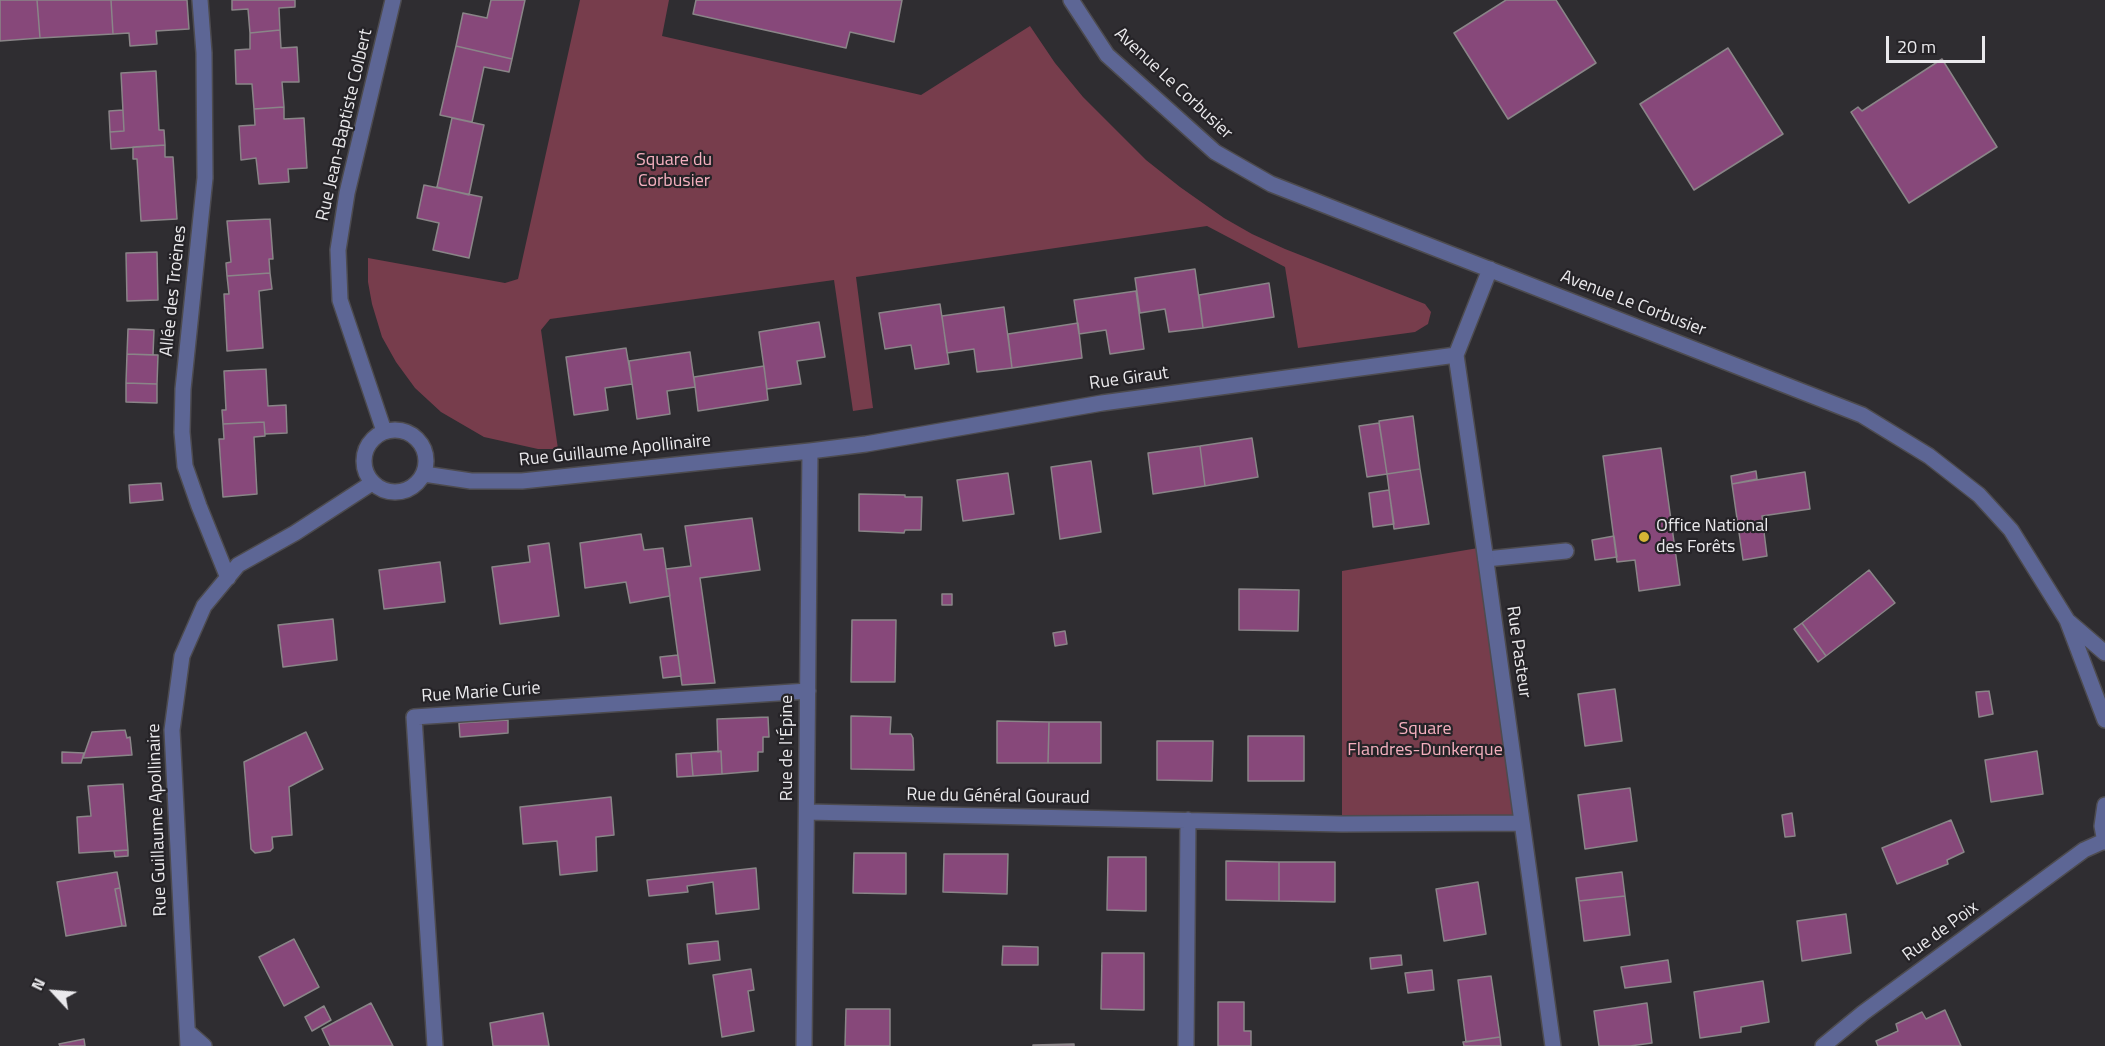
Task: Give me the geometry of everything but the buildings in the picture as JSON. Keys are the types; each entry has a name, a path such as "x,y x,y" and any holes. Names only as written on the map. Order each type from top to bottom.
{"street":[{"name":"Allée des Troënes","path":"200,0 204,53 205,178 183,389 182,432 185,466 228,578"},
{"name":"Rue Jean-Baptiste Colbert","path":"384,431 340,300 338,250 347,193 393,0"},
{"name":"Avenue Le Corbusier","path":"1071,0 1107,55 1215,152 1271,184 1862,415 1929,456 1979,495 2012,530 2067,620 2105,720"},
{"name":"Rue Pasteur","path":"1490,269 1456,355 1553,1046"},
{"name":"Rue Giraut","path":"810,451 866,444 1102,403 1456,355"},
{"path":"384,431 405,431 422,444 426,453 427,464 424,474 410,489 390,492 380,489 372,483 364,464 364,454 368,444 384,431"},
{"name":"Rue Guillaume Apollinaire","path":"424,474 471,481 522,481 810,451"},
{"name":"Rue de l'Épine","path":"804,1046 810,451"},
{"name":"Rue Guillaume Apollinaire","path":"204,1046 188,1039 172,730 182,656 204,606 238,565 295,533 372,483"},
{"path":"1486,559 1566,551"},
{"path":"2067,620 2105,653"},
{"name":"Rue Marie Curie","path":"435,1046 414,717 808,691"},
{"path":"2105,805 2102,826 2105,841"},
{"name":"Rue du Général Gouraud","path":"807,812 1342,824 1522,824"},
{"path":"1186,1046 1188,820"},
{"name":"Rue de Poix","path":"1822,1046 1863,1013 2084,850 2105,841"}],"green space":[{"name":"Square du Corbusier","path":"580,0 669,0 662,36 921,95 1030,26 1055,63 1083,97 1146,160 1180,187 1224,218 1252,234 1425,304 1431,312 1428,324 1415,332 1298,348 1285,267 1207,226 856,277 873,408 853,411 834,280 550,319 541,330 558,449 538,449 484,437 441,412 415,388 396,362 382,337 372,304 368,282 368,258 505,283 518,279"},
{"name":"Square Flandres-Dunkerque","path":"1484,547 1522,823 1342,824 1342,571"}],"place":[{"name":"Office National des Forêts","path":"1644,537"}]}
